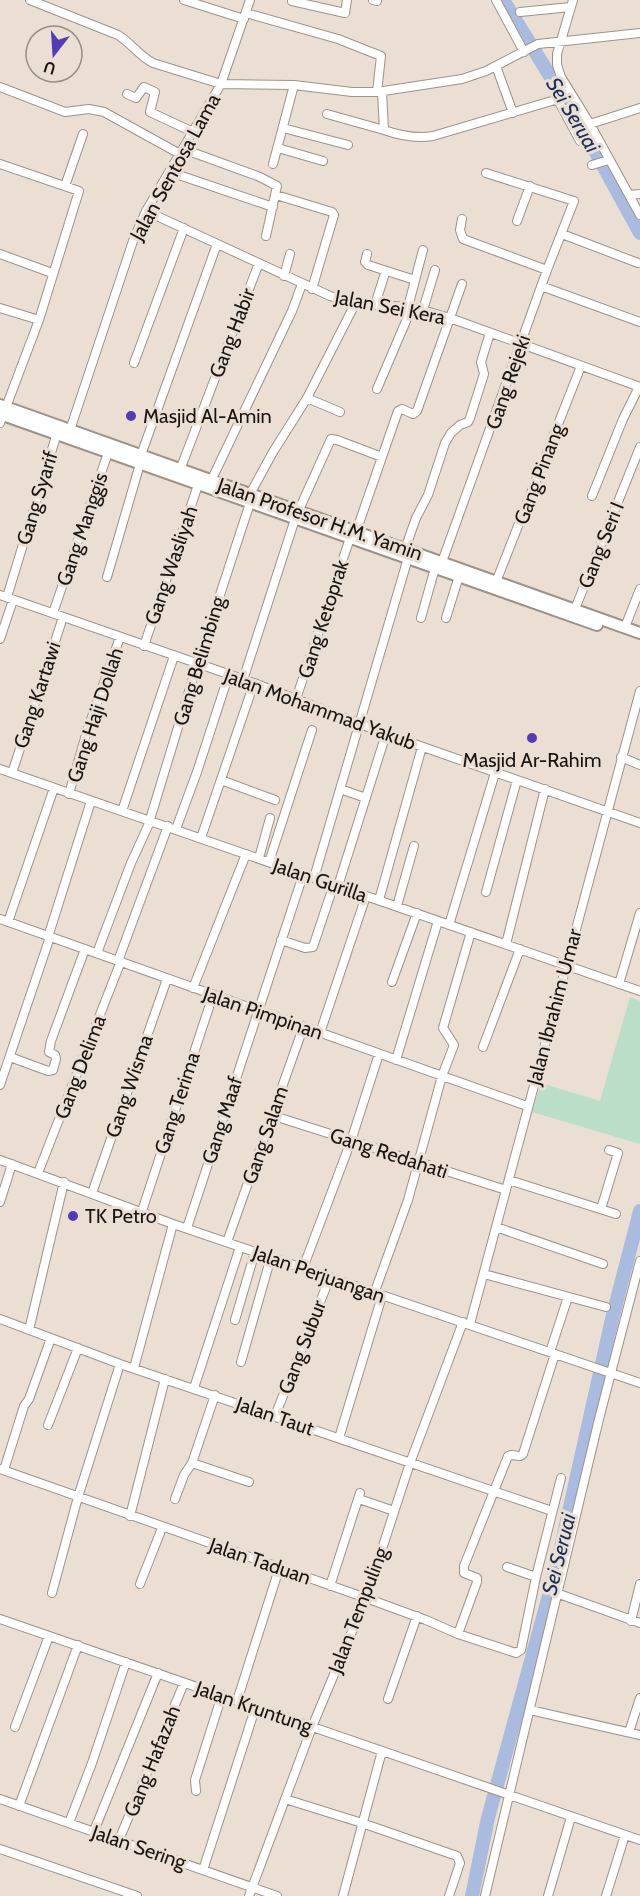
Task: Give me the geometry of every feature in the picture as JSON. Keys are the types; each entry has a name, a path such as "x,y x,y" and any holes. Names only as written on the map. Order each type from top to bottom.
{"main road":[{"name":"Jalan Profesor H.M. Yamin","path":"2,413 110,448 198,485 250,498"},
{"name":"Jalan Profesor H.M. Yamin","path":"140,460 180,470 250,498 406,554 496,582 640,640"},
{"name":"Jalan Profesor H.M. Yamin","path":"438,565 459,576 553,605 575,609 640,633"}],"street":[{"path":"30,0 118,35 128,41 145,59 153,63 221,84 294,85 352,92 379,92 446,83 496,66 537,45 561,40 640,33"},
{"path":"184,0 338,39 381,56 379,92 384,130"},
{"name":"Jalan Sentosa Lama","path":"63,431 146,211 221,84 250,0"},
{"path":"292,1 345,13 347,0"},
{"path":"496,0 525,51"},
{"path":"520,12 572,3 557,54 557,65 581,113 580,141"},
{"path":"496,66 513,113"},
{"path":"273,164 294,85"},
{"path":"0,87 65,112 89,109 104,112 182,151 260,177 278,186 266,236"},
{"path":"127,94 136,98 144,87 153,90 155,92 150,112 193,132"},
{"path":"327,114 400,136 422,138 555,100 559,102 569,120 582,128 600,162 629,195 640,215"},
{"path":"582,128 640,108"},
{"path":"569,120 581,113"},
{"path":"283,128 348,145"},
{"path":"65,186 83,134"},
{"path":"278,148 323,161"},
{"path":"0,164 79,191 39,320 2,413"},
{"path":"170,172 273,207"},
{"path":"486,173 530,186 517,221"},
{"name":"Gang Rejeki","path":"421,618 438,565 574,201 530,186"},
{"path":"629,195 640,194"},
{"path":"276,195 334,215 312,289"},
{"name":"Jalan Sei Kera","path":"146,211 312,289 356,304 410,307 450,318 639,387"},
{"path":"462,219 460,236 463,239 547,270"},
{"path":"134,363 184,228"},
{"path":"562,234 638,263"},
{"path":"108,577 140,460 217,244"},
{"path":"377,389 410,307 423,250"},
{"path":"0,254 52,273"},
{"path":"284,276 290,254"},
{"path":"367,254 366,264 415,280"},
{"name":"Gang Habir","path":"180,470 259,263"},
{"path":"423,310 435,270"},
{"path":"375,305 385,273"},
{"path":"211,481 292,311 302,284"},
{"path":"450,318 462,284"},
{"path":"541,286 640,321"},
{"name":"Gang Belimbing","path":"97,953 131,863 150,821 250,498 273,452 307,398 356,304"},
{"path":"0,308 39,320"},
{"name":"Gang Ketoprak","path":"296,699 399,410 413,414 417,411 450,318"},
{"path":"314,878 360,725 416,518 428,495 445,443 451,432 468,422 470,418 484,374 481,362 490,333"},
{"name":"Gang Pinang","path":"496,582 581,366"},
{"path":"592,495 639,387"},
{"path":"307,398 340,412"},
{"name":"Gang Syarif","path":"0,639 7,597 63,431"},
{"path":"243,680 297,515 331,439 382,457"},
{"name":"Gang Seri I","path":"575,609 640,447"},
{"name":"Gang Manggis","path":"53,613 110,448"},
{"name":"Gang Wasliyah","path":"144,646 198,485"},
{"path":"446,618 459,576"},
{"path":"625,627 640,589"},
{"name":"Jalan Mohammad Yakub","path":"7,597 197,665 229,674 360,725 640,823"},
{"name":"Gang Kartawi","path":"12,773 63,617"},
{"name":"Gang Haji Dollah","path":"69,794 87,731 120,637"},
{"path":"122,811 174,656"},
{"path":"176,829 198,772 229,674"},
{"path":"201,838 254,683"},
{"name":"Jalan Ibrahim Umar","path":"466,1323 484,1274 527,1106 640,691"},
{"path":"269,862 312,730"},
{"path":"281,940 305,948 313,947 366,798 386,734"},
{"path":"379,900 422,747"},
{"path":"621,757 640,765"},
{"name":"Jalan Gurilla","path":"0,769 640,991"},
{"path":"449,925 495,773"},
{"path":"221,780 275,800"},
{"path":"486,892 517,780"},
{"path":"0,930 54,788"},
{"path":"340,789 366,798"},
{"path":"506,944 545,789"},
{"path":"0,1085 91,801"},
{"path":"259,858 270,818"},
{"name":"Gang Delima","path":"38,1173 168,826"},
{"path":"398,906 414,846"},
{"path":"193,988 246,854"},
{"name":"Gang Maaf","path":"187,1228 303,875"},
{"path":"320,1034 366,896"},
{"path":"619,984 640,912"},
{"path":"392,982 417,913"},
{"name":"Jalan Pimpinan","path":"4,920 527,1106"},
{"path":"396,1060 438,921"},
{"path":"339,1438 378,1295 419,1163 442,1077 454,1045 443,1028 471,932"},
{"path":"9,1057 48,1071 53,1070 56,1056 49,1052 51,1041 85,949"},
{"path":"483,1047 520,949"},
{"name":"Gang Wisma","path":"92,1193 167,979"},
{"name":"Gang Terima","path":"142,1212 213,995"},
{"name":"Gang Salam","path":"227,1242 303,1028"},
{"path":"303,1268 351,1141 378,1054"},
{"name":"Gang Redahati","path":"271,1115 506,1190"},
{"path":"601,1209 618,1153 609,1150"},
{"name":"Jalan Perjuangan","path":"0,1160 173,1224 640,1383"},
{"path":"0,1202 12,1164"},
{"path":"509,1180 616,1214"},
{"path":"29,1330 64,1182"},
{"path":"134,1368 173,1224"},
{"path":"496,1227 603,1264"},
{"path":"194,1388 240,1246"},
{"path":"235,1320 255,1252"},
{"path":"241,1362 271,1257"},
{"path":"485,1896 599,1419 637,1291 640,1264"},
{"path":"484,1274 606,1307"},
{"name":"Gang Subur","path":"275,1416 330,1278"},
{"path":"458,1634 477,1582 477,1578 464,1573 463,1569 509,1455 523,1454 568,1297"},
{"name":"Jalan Taut","path":"0,1319 120,1364 552,1511"},
{"name":"Jalan Tempuling","path":"249,1896 312,1727 366,1598 410,1463 466,1323"},
{"path":"2,1470 51,1338"},
{"path":"48,1425 78,1347"},
{"path":"52,1593 78,1497 120,1364"},
{"path":"130,1516 165,1379"},
{"path":"175,1499 184,1475 192,1463 215,1395"},
{"path":"192,1463 249,1482"},
{"name":"Jalan Taduan","path":"2,1470 417,1616 458,1634 512,1653 519,1653 536,1577"},
{"path":"507,1567 536,1577 561,1478"},
{"path":"330,1586 361,1497 394,1511"},
{"path":"140,1584 162,1528"},
{"path":"237,1701 279,1569"},
{"path":"632,1620 640,1584"},
{"path":"559,1593 640,1623"},
{"path":"388,1699 417,1616"},
{"name":"Jalan Kruntung","path":"0,1619 640,1840"},
{"path":"15,1727 49,1636"},
{"path":"19,1806 78,1646"},
{"path":"69,1823 126,1662"},
{"path":"94,1832 158,1673"},
{"name":"Gang Hafazah","path":"119,1840 184,1683"},
{"path":"196,1791 195,1780 222,1695"},
{"path":"629,1732 640,1698"},
{"path":"203,1870 255,1708"},
{"path":"530,1710 640,1735"},
{"path":"343,1896 382,1751"},
{"name":"Jalan Sering","path":"0,1799 277,1896"},
{"path":"285,1799 459,1857 459,1866 449,1896"},
{"path":"548,1896 572,1817"},
{"path":"606,1896 625,1835"},
{"path":"0,1850 137,1896"}],"green space":[{"path":"630,997 640,1001 640,1144 532,1112 541,1083 600,1101"}],"waterway":[{"name":"Sei Seruai","path":"503,0 583,129 640,233"},
{"name":"Sei Seruai","path":"472,1896 488,1818 556,1570 612,1319 640,1211"}],"place":[{"name":"Masjid Al-Amin","path":"131,416"},
{"name":"Masjid Ar-Rahim","path":"532,738"},
{"name":"TK Petro","path":"73,1216"}]}
